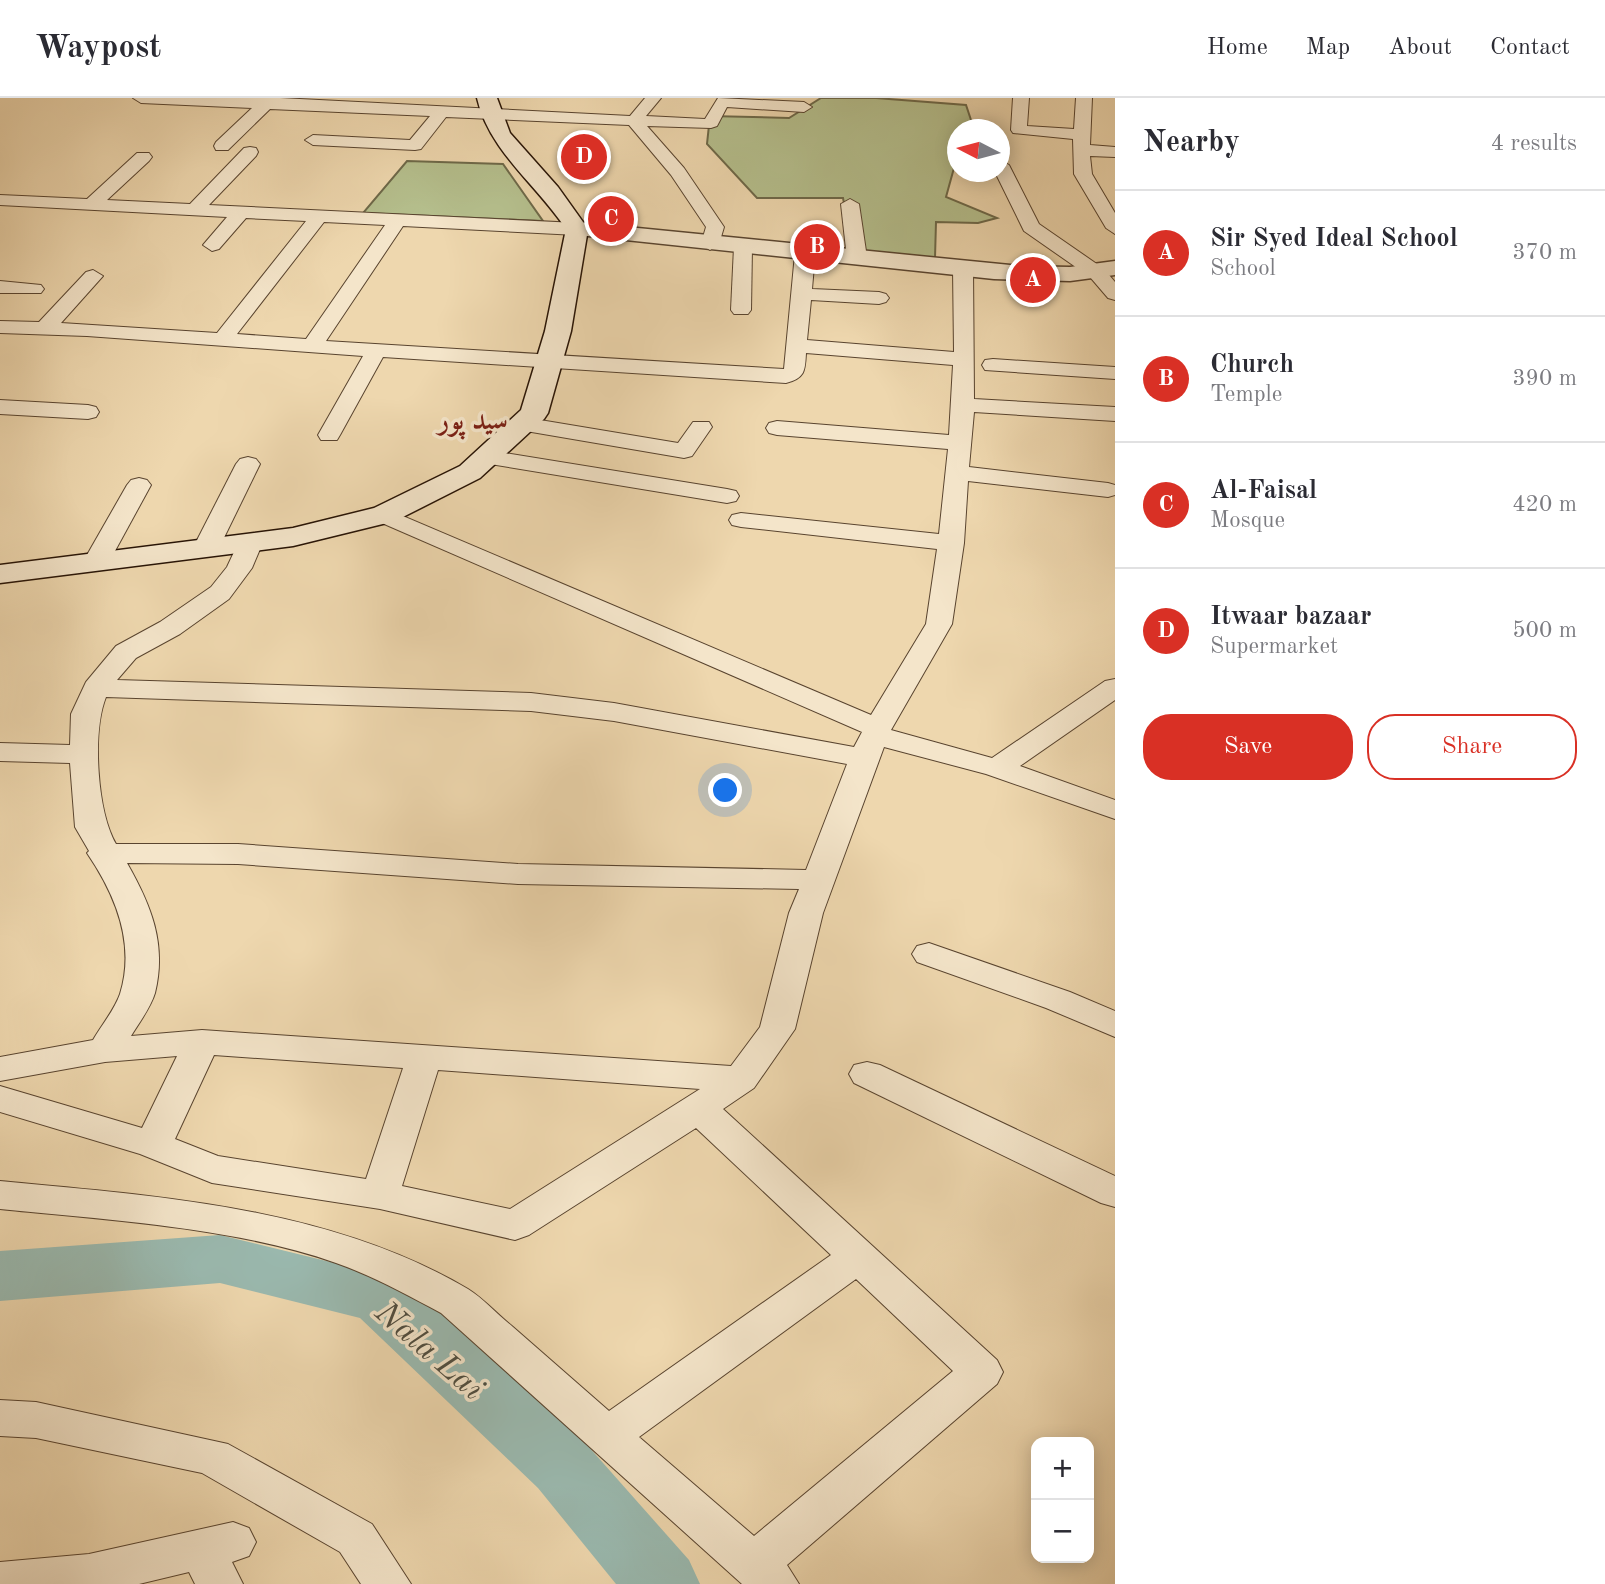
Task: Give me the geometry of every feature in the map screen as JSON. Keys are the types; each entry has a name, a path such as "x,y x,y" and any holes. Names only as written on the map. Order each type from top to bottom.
{"main road":[{"path":"0,574 293,537 384,515 470,471 534,413 550,363 577,229 557,199 503,141 489,107"},
{"path":"577,229 963,268 1054,274 1106,271"}],"street":[{"path":"141,98 338,103 441,113 489,107 634,121 709,124 719,103 723,102 804,107"},
{"path":"634,121 653,98"},
{"path":"1021,98 1019,130 1115,152"},
{"path":"1084,98 1083,174 1115,228"},
{"path":"222,146 269,101"},
{"path":"313,140 415,145 441,113"},
{"path":"634,121 678,172 716,227 710,244"},
{"path":"194,210 250,152"},
{"path":"92,205 143,157"},
{"path":"1008,182 1031,227 1106,271 1115,294"},
{"path":"0,200 577,229"},
{"path":"850,204 857,258"},
{"path":"212,245 241,212"},
{"path":"222,340 319,216"},
{"path":"312,346 398,220"},
{"path":"741,310 743,247"},
{"path":"0,327 786,376 794,373 806,254"},
{"path":"0,1100 153,1145 212,1169 380,1195 514,1225 741,1079 776,1029 806,914 872,740 939,624 951,542 963,405 979,362 963,268"},
{"path":"44,329 93,276"},
{"path":"0,287 34,289"},
{"path":"802,294 879,298"},
{"path":"797,346 1115,373"},
{"path":"329,435 377,351"},
{"path":"963,405 1115,414"},
{"path":"0,407 88,412"},
{"path":"522,424 684,450 701,427"},
{"path":"777,428 959,458 1108,490"},
{"path":"486,457 727,496"},
{"path":"206,548 248,464"},
{"path":"96,562 139,485"},
{"path":"384,515 872,740"},
{"path":"741,520 951,542"},
{"path":"105,1050 137,995 144,950 130,896 103,853 91,827 85,754 85,714 96,688 126,652 170,628 220,593 239,568 250,542"},
{"path":"997,768 1115,687"},
{"path":"96,688 531,702 872,740 997,768 1115,810"},
{"path":"0,752 85,754"},
{"path":"103,853 239,854 518,874 818,880"},
{"path":"929,954 1058,1000 1115,1025"},
{"path":"0,1069 105,1050 202,1042 741,1079"},
{"path":"153,1145 202,1042"},
{"path":"380,1195 424,1058"},
{"path":"867,1074 1115,1193"},
{"path":"0,1195 149,1209 303,1240 410,1277 456,1302 764,1574 982,1372 698,1108"},
{"path":"607,1436 858,1257"},
{"path":"0,1418 36,1420 212,1457 356,1538 387,1584"},
{"path":"0,1583 89,1575 218,1558"}],"green space":[{"path":"821,98 876,98 966,105 971,119 947,119 947,182 950,182 946,197 997,218 978,223 936,222 935,258 853,251 843,198 757,198 707,144 710,116 789,118"},
{"path":"407,161 503,164 543,221 363,213"}],"waterway":[{"name":"Nala Lai","path":"0,1276 220,1259 381,1298 563,1467 662,1584"}],"place":[{"name":"Itwaar bazaar","path":"584,157"},
{"name":"Al-Faisal","path":"611,219"},
{"name":"Church","path":"817,247"},
{"name":"Sir Syed Ideal School","path":"1033,280"}],"district":[{"name":"سید پور","path":"473,419"}]}
